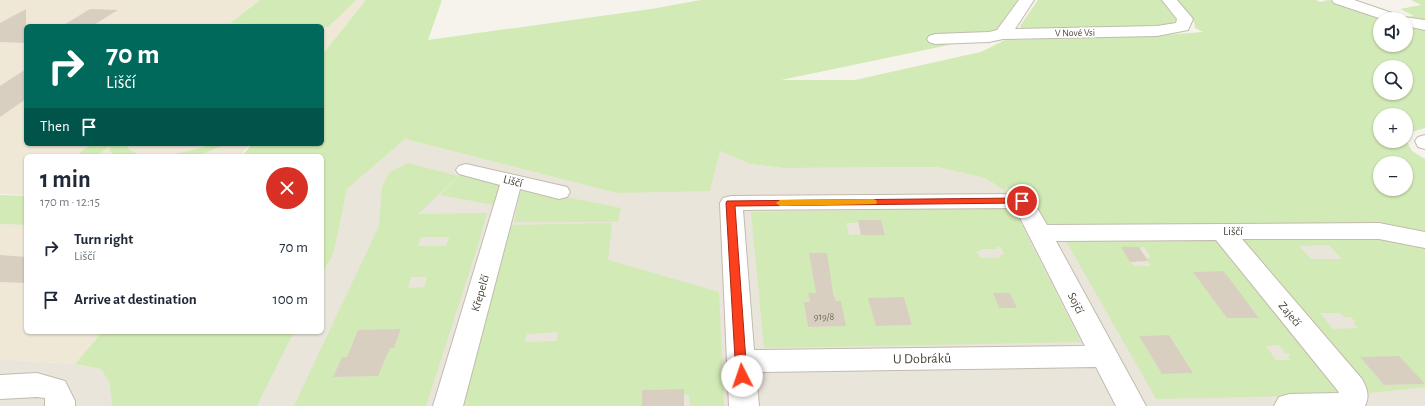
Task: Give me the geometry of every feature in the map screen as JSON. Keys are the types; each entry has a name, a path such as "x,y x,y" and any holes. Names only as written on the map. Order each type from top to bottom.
{"street":[{"path":"1003,34 1027,0"},
{"name":"V Nové Vsi","path":"935,39 989,37 1003,34 1157,31 1182,27 1185,19 1169,0"},
{"path":"1338,0 1376,12"},
{"path":"1413,22 1425,25"},
{"name":"Liščí","path":"466,170 560,192"},
{"name":"Křepelčí","path":"448,406 512,181"},
{"name":"Sojčí","path":"740,361 731,203 1022,201 1041,233 1103,356 1131,406"},
{"name":"Liščí","path":"1041,233 1222,231 1280,233 1380,231 1425,240"},
{"name":"Zaječí","path":"1222,231 1352,387 1354,399 1344,405 1289,406"},
{"name":"U Dobráků","path":"740,361 1103,356"},
{"path":"740,361 744,406"},
{"path":"0,387 37,385 55,389 61,401 60,406"}],"shaded area":[{"path":"0,0 366,0 324,52 324,24 24,24 24,146 248,146 242,154 24,154 24,195 0,194"},
{"path":"405,139 616,193 720,151 750,164 783,168 937,167 985,178 997,186 1026,195 1047,225 1367,223 1425,231 1425,406 257,406 293,334 324,334 324,271 334,252 347,189"},
{"path":"0,224 24,225 24,334 100,334 75,364 0,359"},
{"path":"0,359 75,364 101,369 109,382 112,403 111,406 0,406"}],"green space":[{"path":"260,0 356,0 328,27 324,27 324,24 231,23"},
{"path":"366,0 442,0 428,40 651,9 701,0 1018,0 1006,16 1003,32 944,46 781,80 855,80 981,52 1005,40 1149,36 1203,32 1195,28 1194,21 1173,0 1316,0 1320,2 1328,0 1366,8 1378,12 1373,12 1373,52 1413,52 1413,12 1406,12 1400,9 1421,5 1411,0 1425,0 1425,128 1413,132 1413,108 1373,108 1373,148 1410,148 1412,151 1425,159 1425,231 1367,223 1047,225 1026,195 1005,188 1005,191 985,178 937,167 783,168 750,164 720,151 710,191 616,193 405,139 347,189 334,252 324,271 324,154 244,154 250,146 324,146 324,52"},
{"path":"1038,0 1163,0 1177,16 1176,21 1166,26 1022,29 1020,26"},
{"path":"88,146 109,146 99,154 78,154"},
{"path":"109,146 127,146 134,152 140,154 113,154 110,151"},
{"path":"205,146 221,146 202,154 175,154"},
{"path":"408,163 458,176 418,214 487,213 426,406 294,406 379,226 382,187 389,173","holes":["421,237 449,237 449,238 446,246 418,246","411,277 427,277 424,287 408,288","358,330 401,330 394,348 381,348 386,357 378,376 333,377 342,357 360,357 350,348"]},
{"path":"460,175 497,183 501,190 494,205 440,195"},
{"path":"521,188 621,208 618,222 514,222"},
{"path":"0,195 24,196 24,225 0,224"},
{"path":"1013,208 1081,342 764,348 751,212","holes":["858,220 881,220 885,234 849,235 846,223 859,223","997,247 1001,247 1004,255 1000,255 1001,258 980,258 977,251 981,251 980,249 997,249","808,293 834,293 836,301 841,301 846,326 808,327 804,302 810,302","993,293 1010,293 1017,308 999,308","904,297 912,325 876,326 869,298"]},
{"path":"612,223 608,260 719,292 724,406 690,406 689,395 684,395 684,389 642,390 642,406 458,406 508,225","holes":["558,332 557,341 525,342 527,334"]},
{"path":"1375,236 1425,244 1425,387 1369,393 1240,238","holes":["1329,245 1342,259 1311,259 1299,246","1320,313 1340,313 1344,317 1351,317 1356,322 1353,323 1358,328 1333,329","1399,356 1424,384 1384,385 1361,358"]},
{"path":"1217,238 1342,395 1156,399 1066,241","holes":["1121,247 1144,247 1151,257 1146,258 1151,266 1134,266","1223,271 1234,285 1194,272","1216,302 1247,302 1259,317 1227,318","1169,335 1193,373 1162,374 1139,336","1279,345 1285,353 1290,355 1288,356 1290,360 1276,360 1266,346"]},
{"path":"100,334 293,334 257,406 111,406 112,403 109,382 101,369 75,364"}],"building":[{"path":"26,9 24,43 0,42 0,23"},
{"path":"90,9 118,10 95,24 65,24"},
{"path":"24,70 24,100 0,117 0,86"},
{"path":"858,220 881,220 885,235 861,235"},
{"path":"1121,247 1139,247 1148,261 1130,262"},
{"path":"809,253 827,253 833,293 836,301 841,301 846,326 808,327 804,302 810,302 808,293 816,293"},
{"path":"0,255 24,257 24,283 0,282"},
{"path":"1223,271 1259,318 1227,318 1193,272"},
{"path":"993,293 1010,293 1017,308 999,308"},
{"path":"904,297 912,325 876,326 868,298"},
{"path":"401,329 394,348 390,348 378,376 333,377 342,357 347,357 358,330"},
{"path":"1169,335 1193,373 1162,374 1139,336"},
{"path":"1399,356 1425,384 1384,385 1360,357"},
{"path":"684,389 684,406 642,406 642,390"}],"slow traffic":[{"path":"780,203 873,202"}],"route":[{"path":"742,376 734,279 731,203 1022,201"}]}
